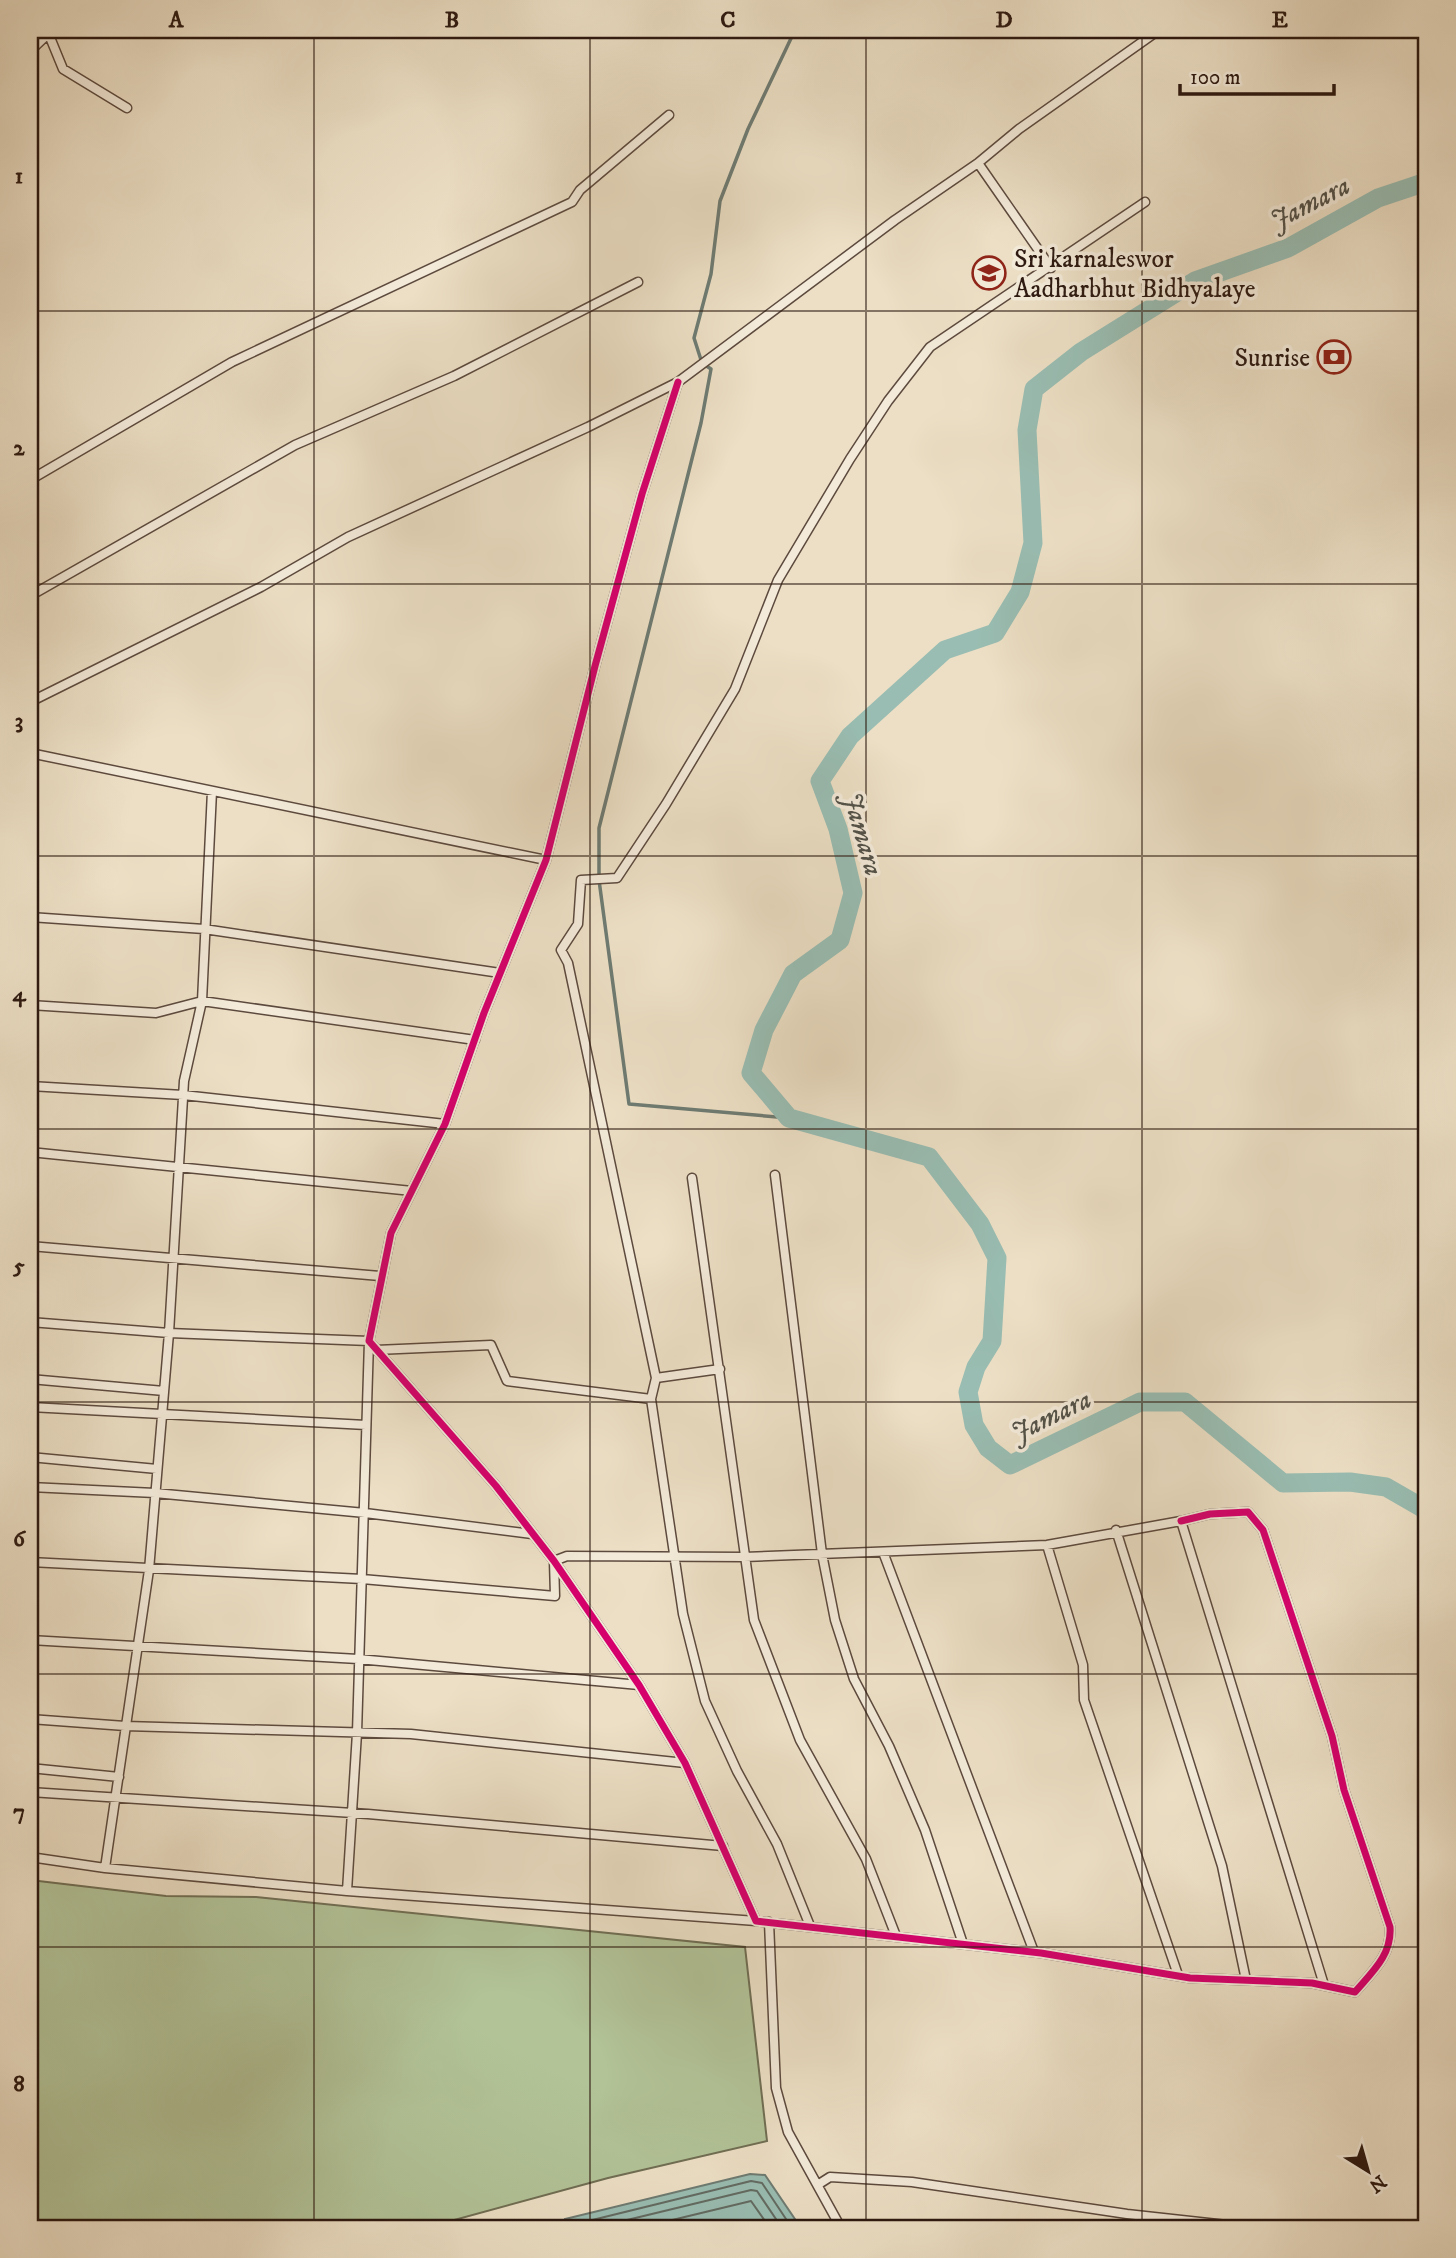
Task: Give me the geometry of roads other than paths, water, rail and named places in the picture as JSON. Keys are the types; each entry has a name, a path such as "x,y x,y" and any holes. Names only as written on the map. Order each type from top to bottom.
{"street":[{"path":"30,702 248,593 348,537 588,427 678,382 885,228 978,163 1019,129 1159,30"},
{"path":"30,51 47,32 62,69 127,108"},
{"path":"30,480 232,362 572,202 580,190 669,116"},
{"path":"978,163 1051,268"},
{"path":"810,1926 777,1843 737,1771 705,1701 683,1614 651,1399 656,1378 571,976 561,950 578,923 581,880 617,878 666,804 735,689 778,580 888,401 930,347 1051,268 1145,202"},
{"path":"30,596 295,445 454,376 638,282"},
{"path":"347,1891 357,1733 369,1341 380,1276 391,1233 445,1124 500,972 546,860 635,520 678,382"},
{"path":"30,752 546,860"},
{"path":"105,1868 149,1570 169,1333 183,1095 202,1001 212,791"},
{"path":"30,917 204,929 500,972"},
{"path":"30,1005 156,1013 202,1001 475,1040"},
{"path":"30,1086 183,1095 445,1124"},
{"path":"30,1152 179,1165 412,1191"},
{"path":"775,1175 822,1554 835,1620 854,1679 889,1746 925,1830 963,1944"},
{"path":"692,1178 754,1620 800,1740 866,1859 896,1937"},
{"path":"30,1245 380,1276"},
{"path":"30,1322 169,1333 369,1341 496,1486 554,1561 639,1685 685,1763 755,1921"},
{"path":"376,1350 491,1345 507,1381 651,1399"},
{"path":"656,1378 720,1369"},
{"path":"30,1379 164,1391"},
{"path":"30,1407 366,1425"},
{"path":"30,1457 157,1469"},
{"path":"30,1487 155,1493 365,1513 532,1534"},
{"path":"30,1857 105,1868 347,1891 810,1926 1034,1952 1178,1975 1324,1984 1355,1992 1383,1960 1391,1942 1390,1927 1344,1790 1332,1735 1263,1531 1248,1512 1210,1514 1047,1545 744,1557 674,1554 567,1556 554,1561"},
{"path":"1181,1521 1324,1984"},
{"path":"1116,1530 1222,1866 1247,1980"},
{"path":"1047,1545 1083,1665 1084,1700 1178,1975"},
{"path":"883,1552 1034,1952"},
{"path":"30,1562 362,1579 555,1596 554,1561"},
{"path":"30,1640 358,1659 639,1685"},
{"path":"30,1719 125,1726 411,1734 685,1763"},
{"path":"30,1768 118,1776"},
{"path":"30,1792 353,1814 723,1846"},
{"path":"769,1922 776,2088 788,2132 841,2228"},
{"path":"818,2184 830,2177 912,2182 1127,2214 1254,2228"}],"water":[{"path":"750,2174 765,2175 801,2228 566,2228 565,2219"}],"waterway":[{"path":"789,1118 629,1104 599,880 599,828 701,423 711,369 702,363 694,338 711,274 720,201 748,129 795,30"},
{"name":"Jamara","path":"1426,182 1378,198 1288,248 1195,281 1081,352 1034,389 1027,430 1033,543 1020,592 995,633 945,650 850,736 820,781 838,829 853,893 840,940 793,974 764,1030 751,1073 789,1118 929,1157 980,1224 997,1258 992,1341 976,1367 968,1392 974,1425 988,1448 1010,1465 1140,1402 1185,1402 1283,1483 1350,1482 1386,1487 1426,1510"}],"place":[{"name":"Sri karnaleswor Aadharbhut Bidhyalaye","path":"989,273"},
{"name":"Sunrise","path":"1334,357"}]}
